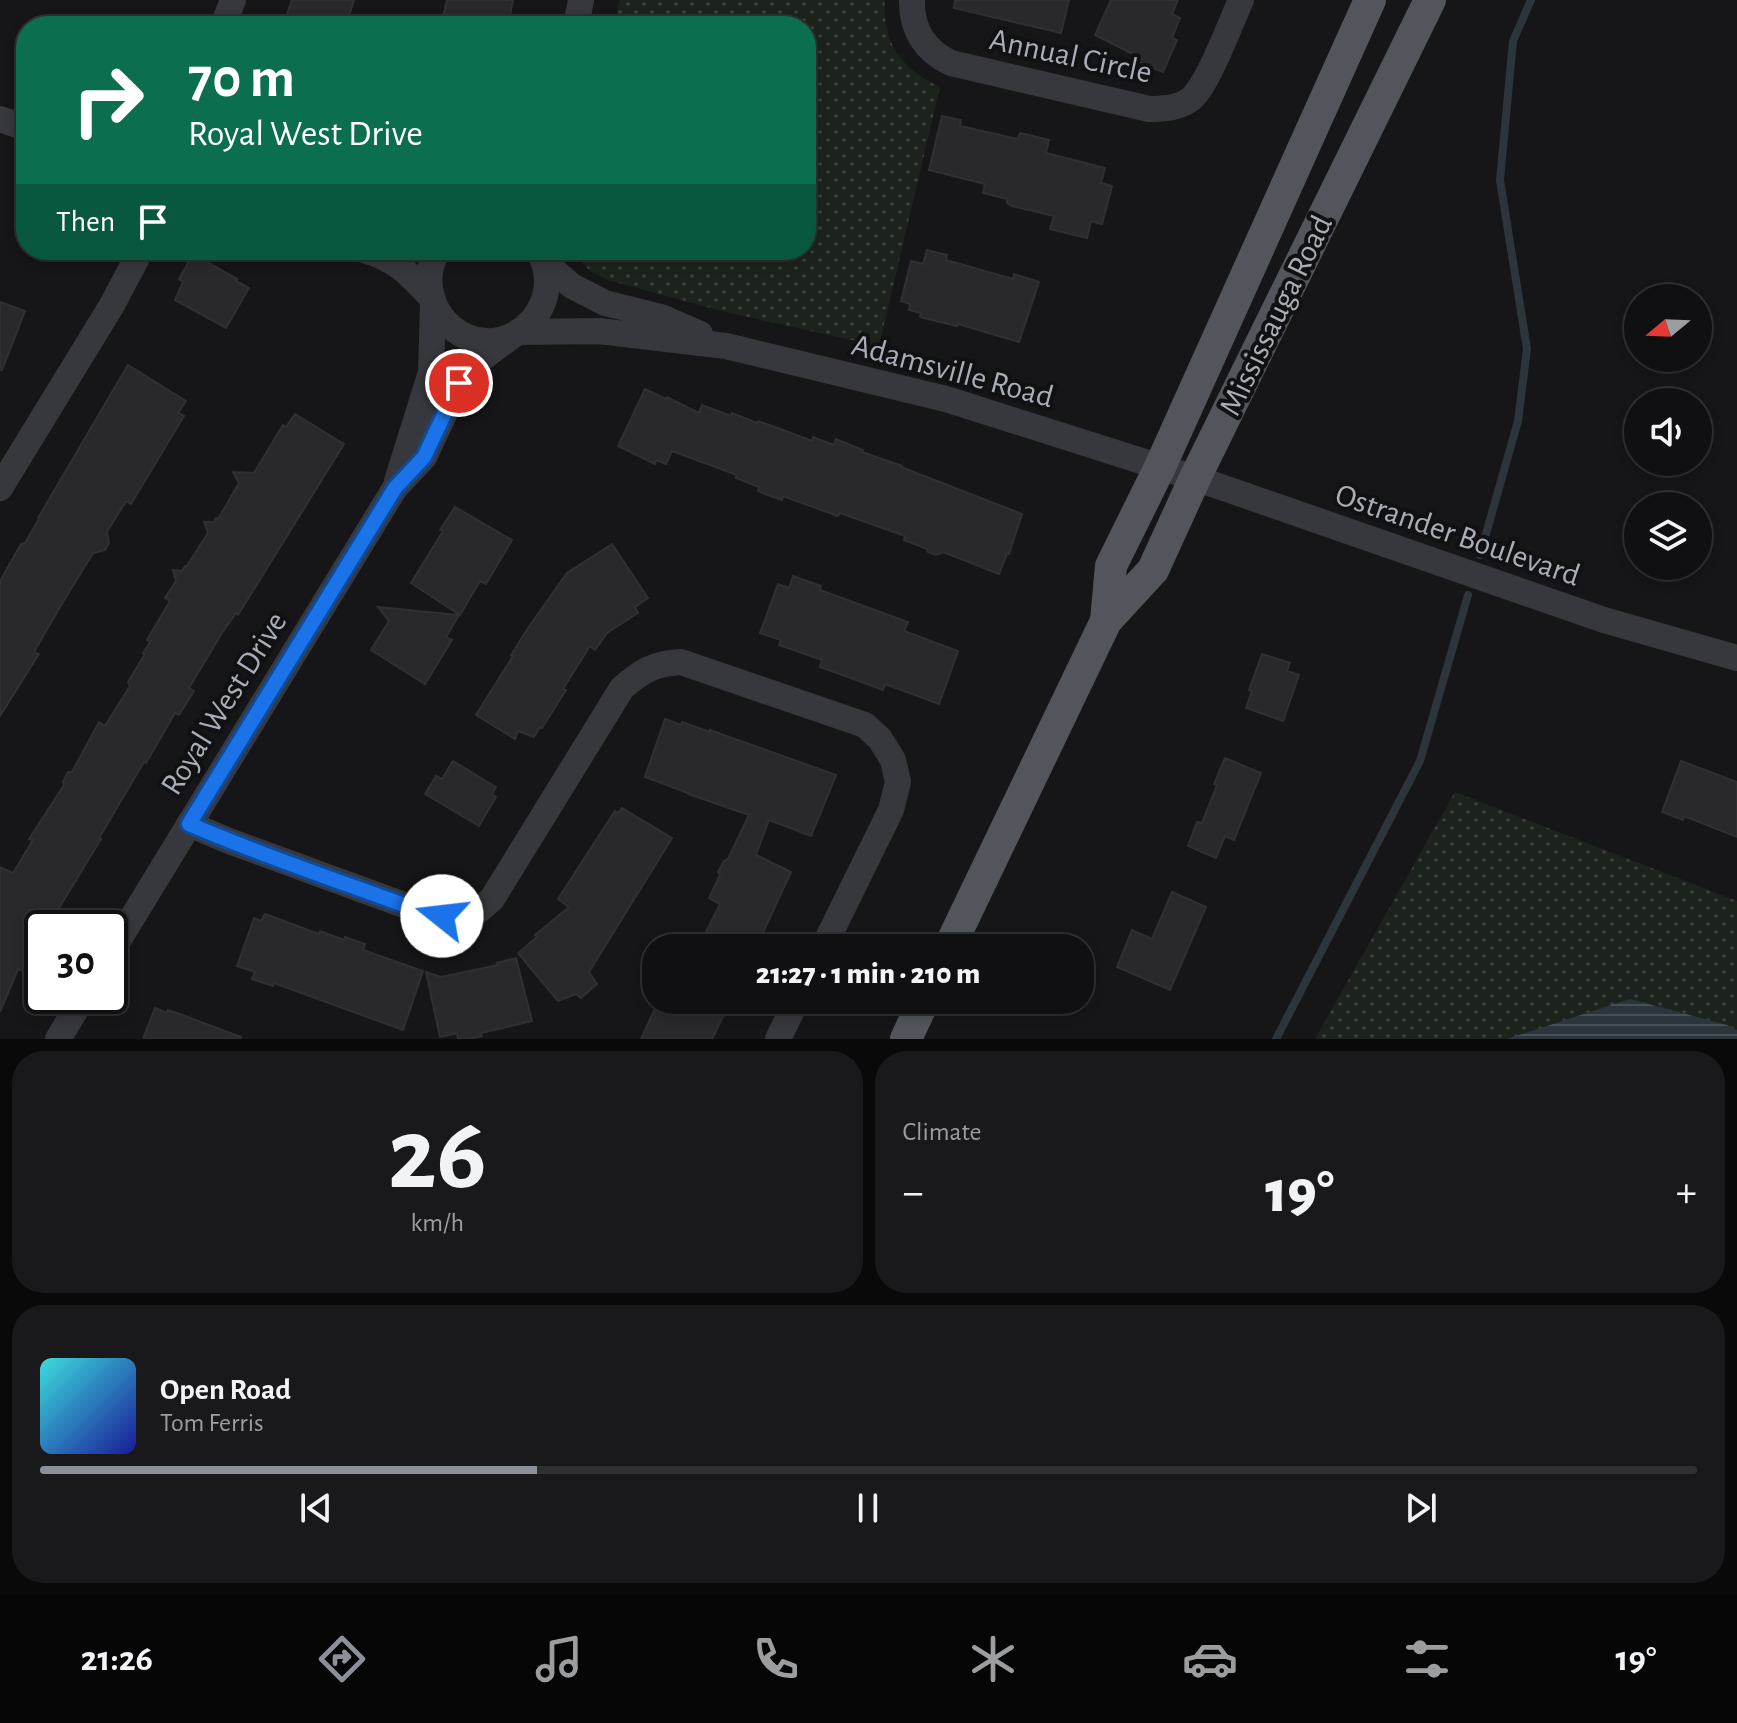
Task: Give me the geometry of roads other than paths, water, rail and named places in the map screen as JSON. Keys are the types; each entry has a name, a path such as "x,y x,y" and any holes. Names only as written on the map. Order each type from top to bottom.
{"main road":[{"name":"Mississauga Road","path":"1106,621 1111,566 1160,467 1370,0"},
{"name":"Mississauga Road","path":"956,934 1106,621 1153,570 1195,478 1430,0"},
{"path":"906,1039 918,1014"}],"street":[{"name":"Annual Circle","path":"912,0 912,15 919,34 937,57 951,63 1149,109 1176,107 1191,99 1203,84 1241,0"},
{"path":"0,488 112,305 136,260"},
{"path":"389,260 405,270 432,301"},
{"name":"Royal West Drive","path":"395,488 431,372 429,270 434,260"},
{"name":"Royal West Drive","path":"128,924 395,488 424,457 459,383 481,359 527,326 539,312 546,295 548,276 543,260"},
{"name":"Adamsville Road","path":"547,260 572,286 605,303 661,317 726,346"},
{"name":"Adamsville Road","path":"432,301 443,321 458,333 475,340 494,341 515,334 599,331 726,346 946,399 1160,467"},
{"name":"Ostrander Boulevard","path":"1160,467 1604,620 1737,658"},
{"path":"189,824 423,912 460,917 477,912 492,899 622,688 640,672 660,664 681,662 865,725 880,739 893,760 898,782 891,810 830,934"},
{"path":"58,1039 73,1014"},
{"path":"778,1039 790,1014"}],"waterway":[{"path":"1480,555 1518,421 1527,349 1500,180 1513,41 1531,0"},
{"path":"1276,1039 1420,761 1468,595"}]}
